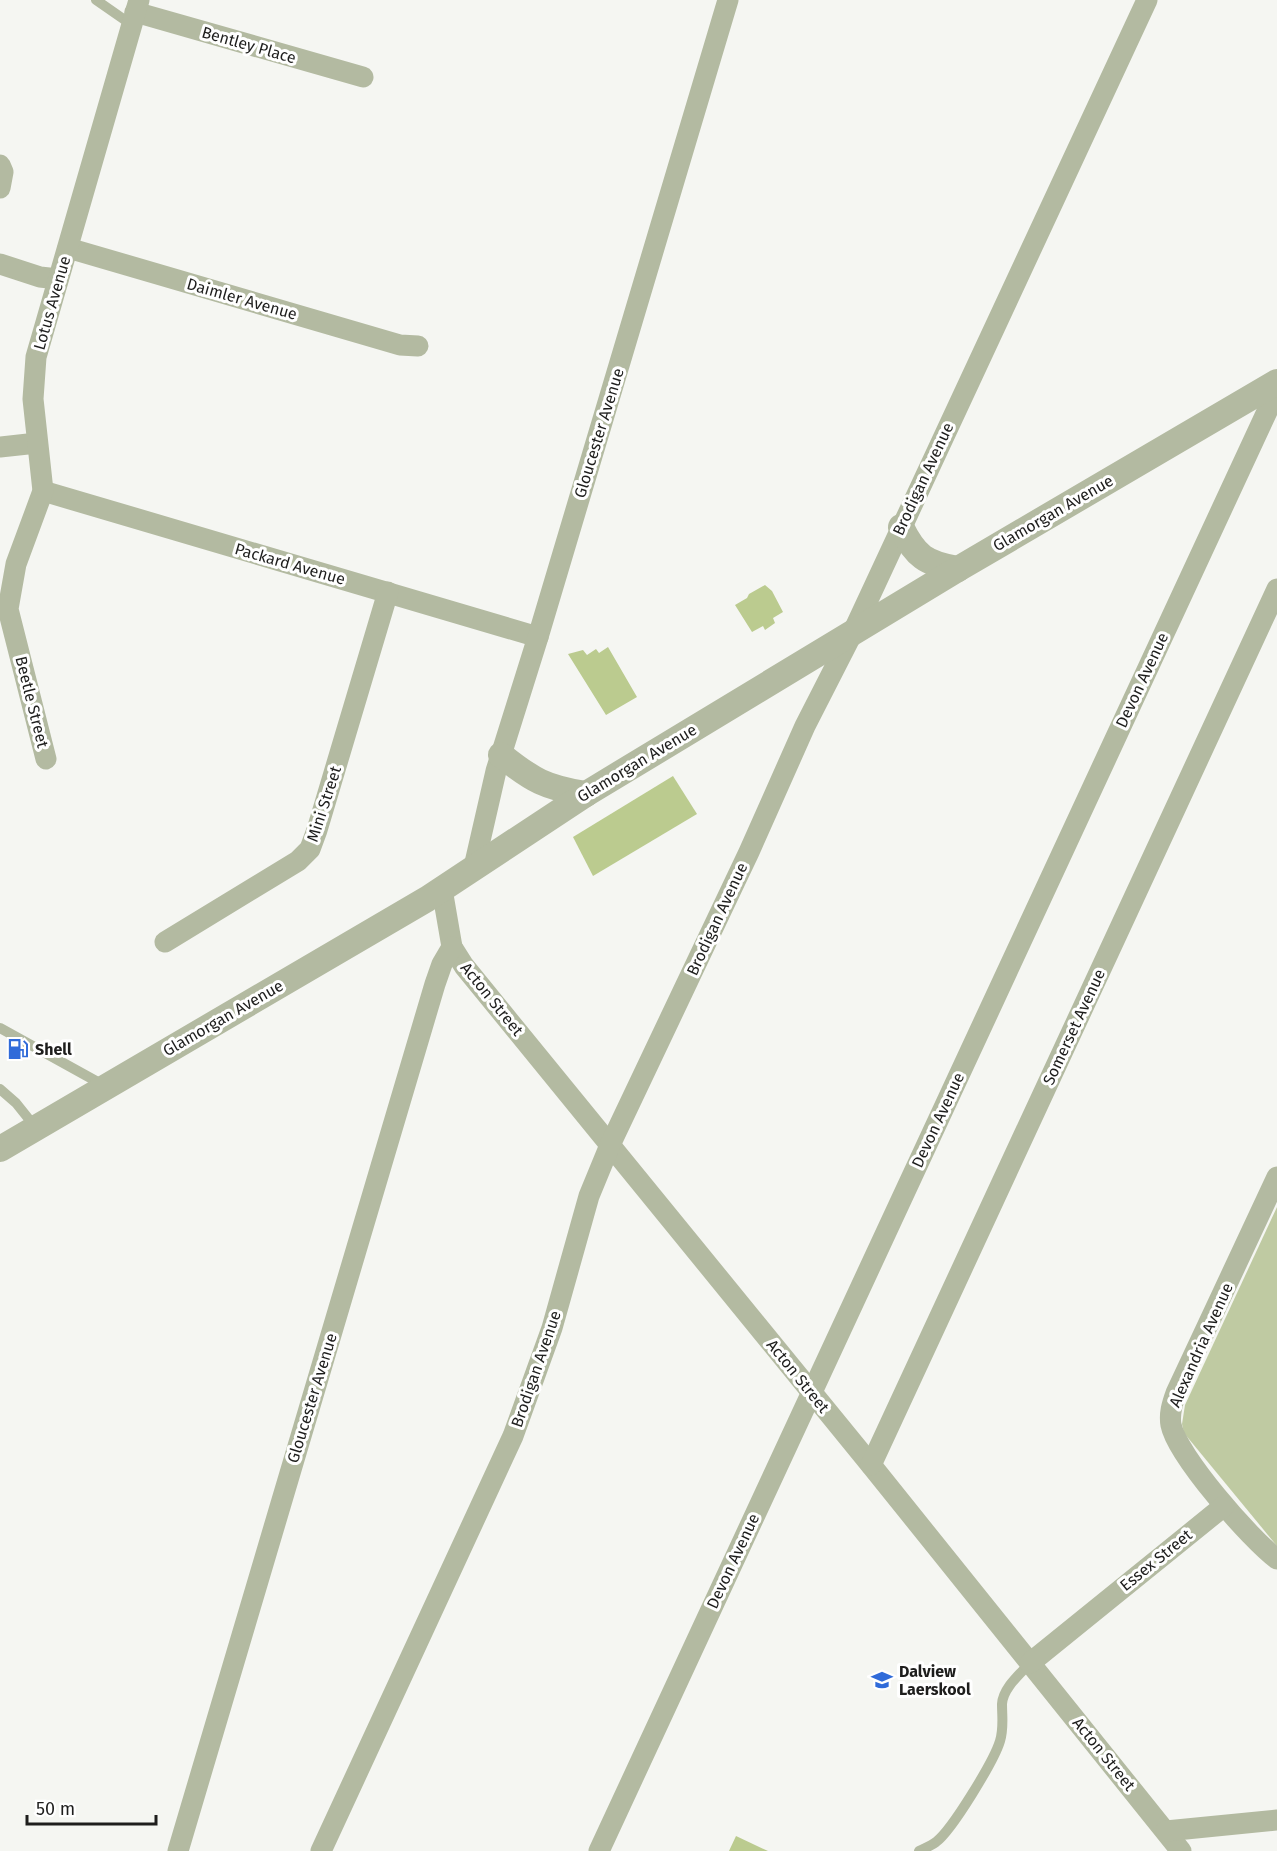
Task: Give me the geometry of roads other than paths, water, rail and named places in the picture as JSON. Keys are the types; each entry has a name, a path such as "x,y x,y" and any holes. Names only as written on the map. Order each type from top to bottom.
{"street":[{"name":"Gloucester Avenue","path":"474,867 501,755 728,0"},
{"name":"Brodigan Avenue","path":"321,1851 513,1436 552,1328 589,1196 610,1145 749,852 805,726 853,632 1147,0"},
{"name":"Bentley Place","path":"135,12 363,77"},
{"name":"Lotus Avenue","path":"4,611 16,564 43,491 33,399 36,357 135,12"},
{"path":"0,165 3,172 0,188"},
{"name":"Daimler Avenue","path":"68,248 400,345 418,346"},
{"path":"0,264 40,277 58,279"},
{"name":"Glamorgan Avenue","path":"0,1149 442,889 586,794 958,569 1277,382"},
{"name":"Devon Avenue","path":"599,1851 1277,390"},
{"path":"0,447 37,443"},
{"name":"Packard Avenue","path":"43,491 538,637"},
{"path":"901,527 918,555 940,566 958,569"},
{"name":"Somerset Avenue","path":"871,1465 1277,589"},
{"name":"Mini Street","path":"165,942 298,861 310,849 388,592"},
{"name":"Beetle Street","path":"4,611 46,759"},
{"path":"501,755 524,774 545,786 586,794"},
{"name":"Acton Street","path":"442,889 452,947 464,966 871,1465 1174,1844"},
{"name":"Gloucester Avenue","path":"178,1851 435,984 442,964 452,947"},
{"name":"Alexandria Avenue","path":"1224,1506 1176,1440 1170,1417 1176,1393 1277,1177"},
{"path":"1224,1506 1265,1550 1277,1559"},
{"name":"Essex Street","path":"1030,1662 1224,1506"},
{"path":"1174,1844 1277,1820"}],"lane":[{"path":"96,0 135,12"},
{"path":"0,1028 106,1087"},
{"path":"0,1089 16,1102 36,1128"},
{"path":"919,1851 937,1842 956,1818 983,1776 1000,1742 1004,1723 1002,1702 1009,1686 1030,1662"}],"place":[{"name":"Shell","path":"18,1049"},
{"name":"Dalview Laerskool","path":"882,1680"}]}
